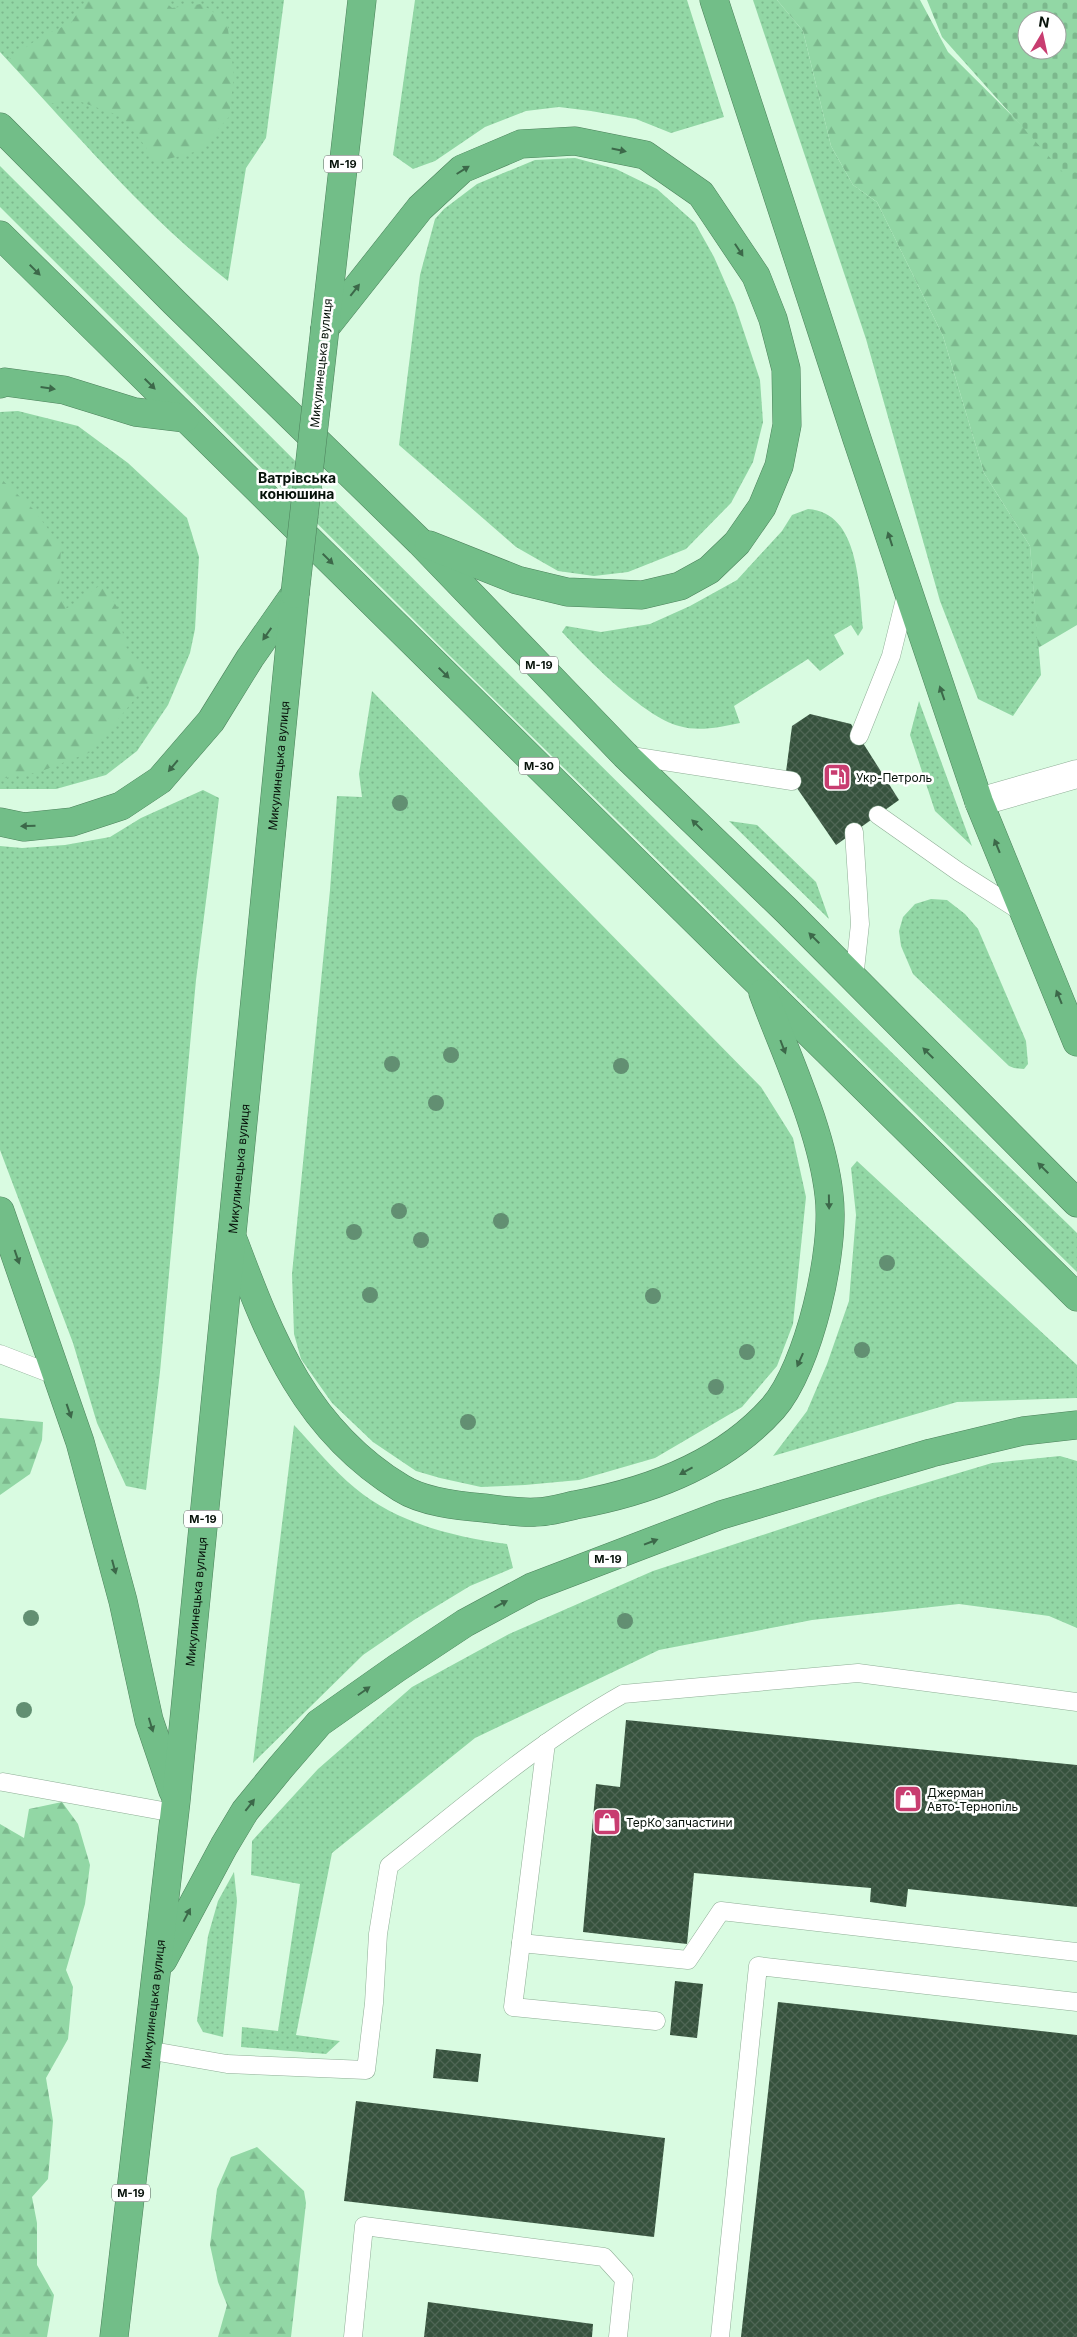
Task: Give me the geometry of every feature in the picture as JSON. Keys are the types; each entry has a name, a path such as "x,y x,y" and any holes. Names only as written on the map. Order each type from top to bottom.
{"highway":[{"name":"Микулинецька вулиця","path":"114,2337 175,1807 295,594 362,0"},
{"path":"714,0 907,590 979,802 1077,1042"},
{"name":"М-19","path":"0,128 174,302 420,542 625,755 854,979 1077,1203"},
{"path":"325,328 420,208 462,169 522,144 575,141 645,155 702,194 756,276 773,319 786,369 786,425 779,466 762,507 737,544 709,570 680,586 642,595 567,592 517,580 420,542"},
{"name":"М-30","path":"1,237 1077,1297"},
{"path":"0,384 5,382 64,390 135,412 185,418"},
{"path":"0,822 24,827 72,822 121,806 160,780 211,721 250,658 295,594"},
{"path":"232,1237 262,1316 297,1384 322,1420 363,1462 404,1490 454,1506 536,1512 600,1500 680,1474 737,1441 774,1406 801,1360 816,1309 828,1251 830,1196 817,1138 760,984"},
{"path":"0,1211 80,1442 123,1601 149,1720 175,1807"},
{"name":"М-19","path":"156,1974 224,1846 245,1811 280,1767 319,1723 465,1623 532,1588 721,1515 931,1453 1023,1432 1077,1425"}],"street":[{"path":"979,802 1077,774"}],"lane":[{"path":"859,736 891,656 907,590"},
{"path":"625,755 792,781"},
{"path":"878,815 959,872 1025,915"},
{"path":"854,832 860,924 854,979"},
{"path":"0,1354 57,1376"},
{"path":"147,2050 227,2064 366,2070 374,2003 378,1934 389,1866 504,1773 594,1710 623,1694 858,1673 1077,1702"},
{"path":"546,1743 513,2007 656,2021"},
{"path":"4,1782 175,1807"},
{"path":"521,1943 688,1960 721,1911 1077,1952"},
{"path":"720,2337 758,1966 1077,2002"},
{"path":"354,2337 364,2226 604,2257 624,2279 618,2337"}],"green space":[{"path":"0,0 284,0 266,138 246,168 228,281 138,200 0,52"},
{"path":"86,0 163,0 172,8 201,4 227,21 234,76 229,117 198,151 157,162 123,117 73,99 49,104 8,60 42,36 71,23"},
{"path":"415,0 687,0 724,117 671,133 636,119 591,111 559,107 526,111 485,127 435,161 413,169 393,155"},
{"path":"753,0 777,0 803,31 831,146 853,185 877,202 943,336 984,473 1030,546 1041,675 1013,716 978,699 940,601 866,339"},
{"path":"777,0 920,0 948,52 1077,180 1077,625 1038,648 1030,546 984,473 943,336 877,202 853,185 831,146 803,31"},
{"path":"927,0 1077,0 1077,188 942,37"},
{"path":"575,158 616,169 657,189 695,223 714,257 735,305 760,380 763,422 753,462 731,503 686,549 628,572 594,576 558,571 516,547 399,445 420,275 435,219 444,209 477,184 535,160"},
{"path":"0,166 667,832 1077,1233 1077,1272 450,656 0,207"},
{"path":"18,411 78,426 128,463 187,518 199,557 195,629 190,653 168,705 137,751 106,775 56,789 0,789 0,412"},
{"path":"0,478 33,509 61,546 59,589 66,609 102,584 119,610 125,646 153,677 91,752 39,772 0,779"},
{"path":"808,509 825,513 838,523 847,538 854,555 858,574 863,628 858,636 851,625 834,635 844,654 820,671 808,659 734,706 740,723 694,729 679,726 665,720 649,711 617,686 562,632 566,626 601,632 650,624 690,606 737,580 782,531 792,515"},
{"path":"372,691 761,1087 793,1138 806,1197 793,1324 777,1366 742,1407 655,1458 579,1480 481,1487 440,1478 416,1471 373,1442 332,1403 301,1359 294,1334 292,1274 330,890 337,796 362,797 359,774"},
{"path":"919,701 972,846 935,811 910,735"},
{"path":"203,790 219,798 196,980 160,1372 146,1490 126,1486 97,1423 73,1343 0,1150 0,846 22,848 65,845 110,837 141,818"},
{"path":"729,821 757,825 816,882 829,919"},
{"path":"931,899 947,900 965,914 978,929 1026,1041 1028,1064 1024,1069 1009,1066 913,974 901,946 899,931 903,917 915,904"},
{"path":"857,1161 1077,1365 1077,1398 957,1402 773,1456 807,1411 827,1364 849,1301 856,1215 851,1168"},
{"path":"0,1418 43,1422 42,1440 30,1474 0,1495"},
{"path":"294,1425 339,1474 371,1500 389,1511 427,1526 467,1537 507,1544 513,1568 470,1586 414,1620 363,1655 253,1763"},
{"path":"1060,1456 1077,1461 1077,1628 1049,1616 959,1604 812,1620 659,1650 475,1738 332,1853 296,2035 340,2041 326,2054 241,2047 242,2027 278,2031 300,1884 251,1875 252,1841 318,1769 412,1687 509,1634 653,1571 875,1498 992,1463"},
{"path":"62,1802 78,1824 90,1865 85,1904 66,1970 73,1987 68,2039 46,2078 53,2121 48,2179 32,2197 37,2223 37,2265 54,2295 47,2337 0,2337 0,1824 24,1838 29,1809"},
{"path":"234,1872 237,1901 223,2037 203,2032 197,2021 208,1936 218,1901"},
{"path":"257,2147 304,2191 306,2203 291,2337 218,2337 227,2305 218,2282 210,2245 217,2189 231,2157"}],"building":[{"name":"Укр-Петроль","path":"810,714 851,724 899,800 836,845 786,772 792,726"},
{"path":"626,1720 1077,1765 1077,1907 908,1889 906,1907 870,1902 871,1888 694,1873 687,1944 583,1932 596,1784 620,1787"},
{"path":"675,1981 703,1984 697,2038 670,2035"},
{"path":"778,2002 1077,2035 1077,2337 741,2337"},
{"path":"436,2049 481,2054 478,2082 433,2078"},
{"path":"356,2101 665,2138 654,2237 344,2201"},
{"path":"428,2302 593,2324 592,2337 424,2337"}],"place":[{"name":"Укр-Петроль","path":"837,777"},
{"name":"Джерман Авто-Тернопіль","path":"908,1799"},
{"name":"ТерКо запчастини","path":"607,1822"}],"district":[{"name":"Ватрівська конюшина","path":"297,486"}]}
